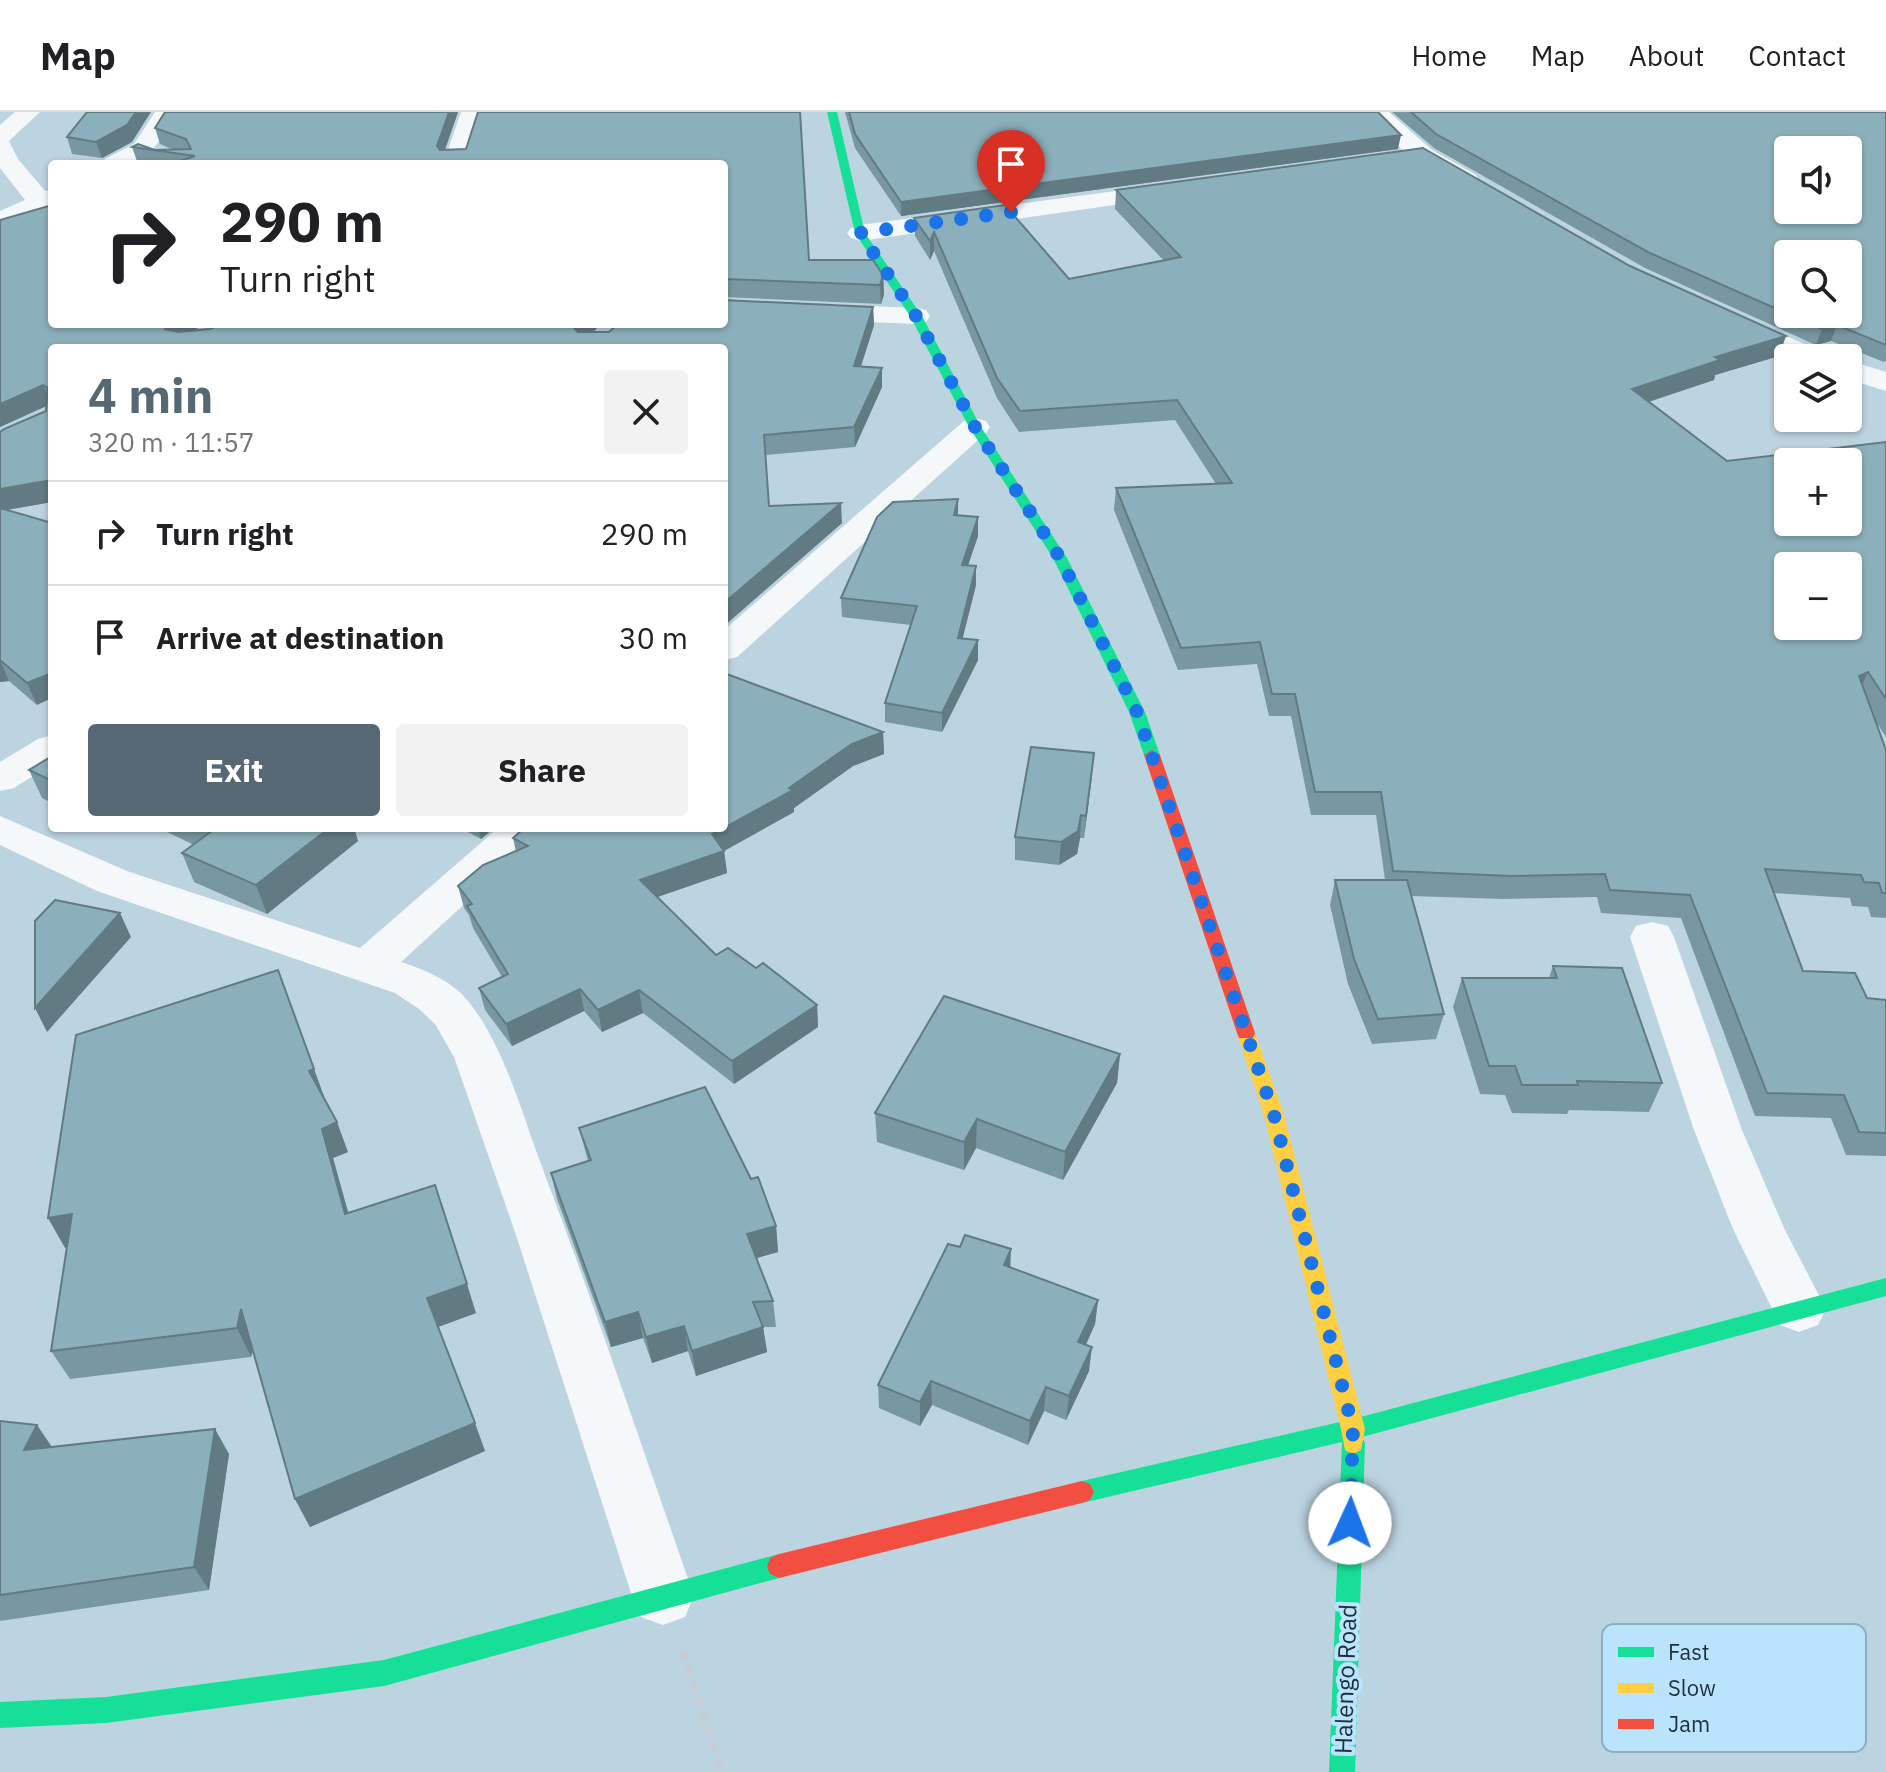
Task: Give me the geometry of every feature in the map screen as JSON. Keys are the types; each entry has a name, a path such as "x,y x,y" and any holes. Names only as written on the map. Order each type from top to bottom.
{"street":[{"path":"0,137 29,112"},
{"path":"121,160 142,149 166,112"},
{"path":"456,160 472,112"},
{"name":"Halengo Road","path":"832,112 860,233 916,316 975,427 1060,558 1137,712 1274,1115 1353,1429 1342,1772"},
{"path":"1376,112 1424,155 1490,194"},
{"path":"0,144 7,161 46,200 0,220"},
{"path":"142,149 168,159"},
{"path":"1393,160 1424,155"},
{"path":"860,233 1194,187"},
{"path":"728,308 916,316"},
{"path":"1704,308 1783,344"},
{"path":"1862,374 1886,382"},
{"path":"728,645 975,427"},
{"path":"0,779 48,749"},
{"path":"0,829 112,881 411,982 435,997 452,1013 477,1057 542,1235 663,1596"},
{"path":"366,968 519,832"},
{"path":"1652,937 1718,1130 1759,1229 1799,1309"},
{"path":"0,1715 106,1710 384,1673 866,1542 1353,1429 1886,1287"}],"path":[{"path":"663,1596 723,1772"}],"building":[{"path":"87,112 136,112 127,125 96,142 67,137"},
{"path":"165,112 449,112 437,146 440,150 466,149 478,112 800,112 809,260 873,260 883,275 880,285 728,279 728,160 183,160 195,156 132,147 138,144 155,150 191,149 186,139 155,128"},
{"path":"849,112 1378,112 1401,135 901,202 855,134"},
{"path":"1411,112 1886,112 1886,345 1844,328 1862,328 1862,240 1774,240 1774,308 1650,253 1436,134"},
{"path":"1423,148 1630,266 1786,336 1715,357 1720,360 1632,389 1727,461 1774,455 1774,536 1862,536 1862,448 1836,448 1886,442 1886,699 1868,672 1859,676 1886,750 1886,893 1882,893 1879,883 1864,882 1861,875 1765,869 1803,971 1855,973 1867,998 1886,1000 1886,1133 1859,1132 1844,1095 1767,1093 1690,895 1610,890 1605,874 1511,876 1393,871 1381,792 1315,792 1295,694 1272,694 1260,642 1181,648 1116,488 1232,483 1177,400 1020,411 997,378 934,232 930,241 914,218 1005,205 1069,279 1181,257 1116,190"},
{"path":"48,206 48,328 166,328 178,332 212,328 576,328 578,332 609,332 614,328 728,328 728,300 873,307 854,366 882,368 854,427 764,435 769,506 841,503 728,600 728,344 48,344 48,388 43,385 0,404 0,220"},
{"path":"48,388 48,481 0,489 0,432 46,411"},
{"path":"958,499 954,515 978,517 962,565 976,566 958,638 978,640 942,713 885,703 917,606 841,598 877,517 893,502"},
{"path":"0,508 48,522 48,675 27,683 0,660"},
{"path":"728,674 883,732 852,744 789,788 793,790 728,826"},
{"path":"1031,747 1094,753 1086,816 1081,815 1078,831 1061,842 1015,837"},
{"path":"48,758 48,779 29,770"},
{"path":"210,832 324,832 256,885 182,853"},
{"path":"520,832 716,832 712,834 724,851 640,880 716,955 728,948 756,968 763,963 817,1005 732,1061 639,990 598,1010 580,989 506,1024 479,988 508,974 467,906 472,904 458,886 483,865 528,846 513,838"},
{"path":"1335,880 1407,880 1444,1014 1378,1019 1354,959"},
{"path":"55,900 120,913 35,1008 35,921"},
{"path":"1553,966 1622,968 1662,1083 1577,1081 1578,1085 1522,1085 1515,1066 1489,1066 1462,978 1557,978"},
{"path":"278,970 314,1069 309,1071 337,1122 322,1129 345,1214 435,1185 467,1284 427,1298 475,1423 295,1499 241,1309 237,1328 51,1351 72,1214 48,1218 76,1035"},
{"path":"944,996 1120,1054 1065,1152 977,1119 964,1142 875,1113"},
{"path":"705,1087 751,1179 758,1177 776,1226 747,1234 773,1301 753,1302 763,1327 692,1351 684,1326 646,1337 638,1312 605,1322 551,1173 591,1160 579,1128"},
{"path":"965,1235 1011,1249 1004,1265 1098,1300 1078,1342 1092,1347 1069,1396 1046,1387 1030,1421 931,1381 920,1402 878,1385 948,1244 960,1247"},
{"path":"0,1421 37,1425 24,1450 215,1429 194,1567 0,1595"}],"traffic: fast":[{"path":"832,112 860,233 916,316 975,427 1060,558 1137,712 1152,755"},
{"path":"1082,1492 1353,1429 1886,1287"},
{"path":"1342,1772 1353,1443"},
{"path":"0,1715 106,1710 384,1673 779,1566"}],"traffic: slow":[{"path":"1246,1033 1274,1115 1353,1429 1353,1443"}],"traffic: jam":[{"path":"1152,755 1246,1033"},
{"path":"779,1566 1082,1492"}],"route":[{"path":"1011,212 860,233 916,316 975,427 1060,558 1137,712 1274,1115 1353,1429 1350,1523"}]}
